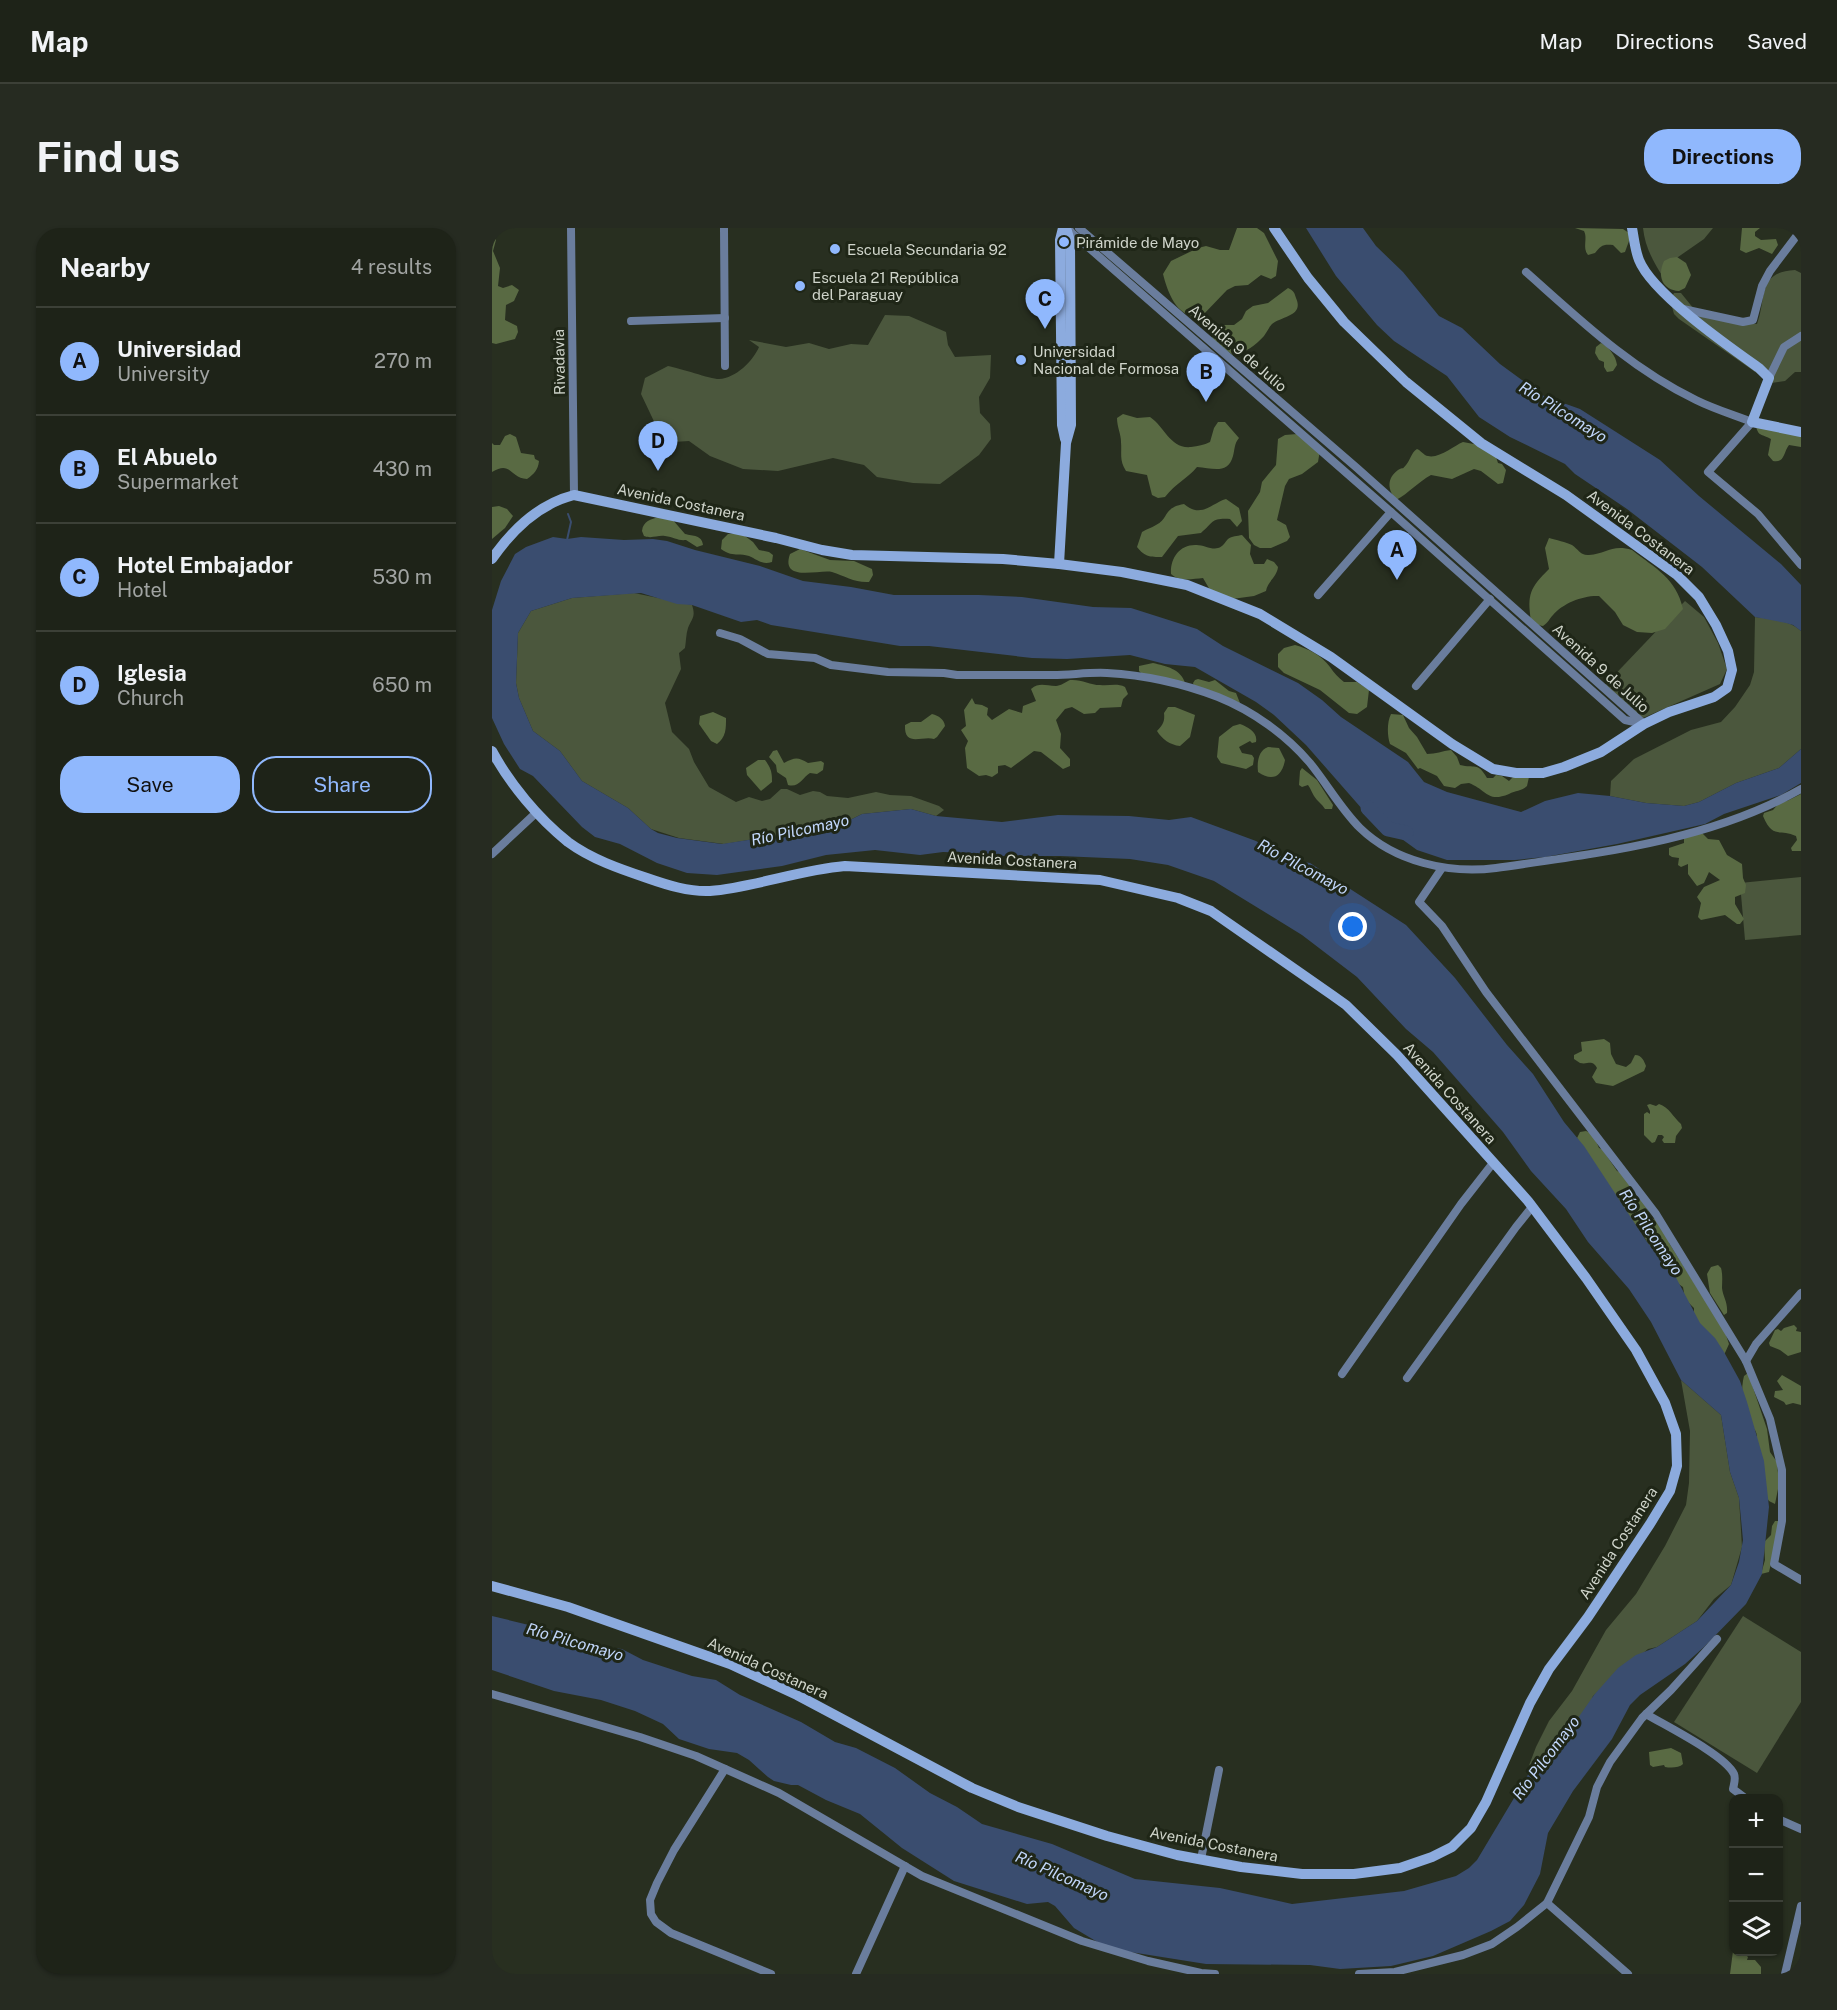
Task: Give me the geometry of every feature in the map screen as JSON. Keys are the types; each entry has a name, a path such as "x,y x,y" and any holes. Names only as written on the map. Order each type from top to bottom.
{"street":[{"name":"Rivadavia","path":"571,228 574,495"},
{"path":"724,228 725,366"},
{"path":"1059,564 1066,443 1071,425 1070,242 1066,228"},
{"name":"Avenida 9 de Julio","path":"1066,228 1626,720 1644,724"},
{"name":"Avenida 9 de Julio","path":"1079,228 1644,724"},
{"name":"Avenida Costanera","path":"574,495 852,555 1059,564 1122,572 1187,585 1260,614 1330,657 1452,744 1493,769 1543,773 1564,767 1601,752 1644,724 1669,712 1714,697 1727,688 1732,670 1728,651 1699,597 1677,575 1566,495 1481,443 1406,382 1344,322 1308,278 1274,228"},
{"path":"1632,228 1639,260 1648,275 1681,308 1769,378"},
{"path":"1681,308 1743,322 1753,320 1762,286 1770,271 1801,230"},
{"path":"1526,272 1605,342 1665,384 1697,401 1752,422 1801,432"},
{"path":"631,321 725,318"},
{"path":"1801,336 1784,347 1752,422 1708,472 1758,514 1801,565"},
{"path":"1232,373 1238,366"},
{"path":"492,559 504,542 531,517 556,500 574,495"},
{"path":"1318,595 1391,512"},
{"path":"1439,554 1445,547"},
{"path":"1416,686 1490,599"},
{"path":"720,633 740,639 768,654 815,658 831,665 888,672 944,672 957,675 1107,673 1162,681 1219,698 1266,722 1309,762 1360,828 1378,843 1403,856 1443,868 1486,869 1635,845 1693,833 1747,814 1801,789"},
{"name":"Avenida Costanera","path":"492,751 502,769 537,812 569,842 612,867 685,889 709,891 817,868 845,866 1100,880 1178,898 1211,911 1346,1005 1397,1055 1532,1207 1586,1278 1636,1350 1665,1403 1676,1434 1677,1466 1670,1491 1650,1524 1588,1617 1549,1669 1530,1703 1486,1802 1471,1828 1452,1847 1432,1857 1400,1868 1354,1874 1302,1874 1241,1867 1107,1836 1018,1807 972,1788 797,1695 730,1664 568,1607 492,1586"},
{"path":"492,854 537,812"},
{"path":"1443,868 1419,902 1442,926 1485,992 1656,1214 1746,1361 1770,1419 1782,1470 1782,1521 1774,1564 1801,1580"},
{"path":"1342,1374 1461,1204 1493,1163"},
{"path":"1407,1378 1532,1207"},
{"path":"1746,1361 1756,1344 1801,1293"},
{"path":"1359,1974 1395,1972 1462,1955 1492,1944 1547,1903 1589,1817 1597,1787 1610,1762 1646,1714 1717,1639"},
{"path":"492,1694 640,1737 696,1756 779,1793 922,1876 1082,1941 1190,1972 1215,1974"},
{"path":"1646,1714 1702,1746 1728,1766 1734,1775 1733,1789 1740,1794"},
{"path":"725,1769 674,1850 650,1900 651,1914 656,1922 671,1933 771,1974"},
{"path":"1201,1859 1219,1770"},
{"path":"1783,1821 1801,1829"},
{"path":"855,1974 905,1866"},
{"path":"1547,1903 1628,1974"},
{"path":"1785,1974 1801,1906"}],"green space":[{"path":"1237,228 1257,228 1264,233 1278,261 1276,276 1271,279 1261,275 1248,285 1235,286 1227,290 1202,316 1186,314 1175,304 1163,274 1171,261 1198,248 1206,246 1229,250"},
{"path":"1575,228 1623,229 1629,233 1629,241 1625,252 1621,253 1613,245 1604,245 1595,253 1588,255 1585,249 1584,231"},
{"path":"1643,228 1713,228 1704,239 1668,264 1663,277 1650,254"},
{"path":"1742,228 1760,228 1755,232 1755,236 1761,240 1776,239 1778,245 1772,254 1759,248 1746,253 1740,250"},
{"path":"492,233 496,240 493,251 500,268 498,286 503,288 512,285 519,290 514,301 506,305 505,320 517,326 518,332 515,339 496,344 492,343"},
{"path":"1677,257 1686,263 1691,275 1685,288 1679,291 1668,288 1661,277 1664,261"},
{"path":"1795,270 1801,273 1801,372 1795,372 1785,381 1771,383 1674,314 1670,300 1674,293 1681,293 1694,309 1728,322 1757,324 1769,281 1774,275"},
{"path":"1288,288 1294,293 1298,304 1297,309 1291,315 1272,324 1264,336 1250,348 1233,355 1212,340 1214,325 1234,325 1253,306 1268,303"},
{"path":"885,315 909,316 946,332 948,345 955,357 991,355 990,378 979,397 980,413 990,424 991,439 979,455 940,484 913,483 877,477 864,465 833,458 778,471 743,469 710,456 689,441 674,442 660,434 641,394 645,378 668,366 715,379 732,376 753,358 759,347 749,340 786,347 809,343 829,349 851,344 868,345"},
{"path":"1601,343 1615,358 1617,365 1613,371 1607,372 1604,362 1599,360 1595,353 1596,347"},
{"path":"1123,414 1137,418 1150,417 1173,441 1184,447 1210,442 1218,422 1225,422 1239,438 1235,444 1231,462 1227,466 1219,469 1197,467 1165,497 1158,498 1152,495 1147,475 1126,471 1124,467 1117,418"},
{"path":"1756,426 1801,433 1801,447 1789,445 1782,459 1773,461 1768,455 1771,439 1760,434"},
{"path":"510,434 516,437 521,453 534,455 539,461 535,472 527,479 503,468 492,472 492,443 500,445 505,436"},
{"path":"1297,434 1320,450 1318,462 1302,474 1289,479 1285,486 1277,520 1286,525 1290,537 1287,541 1271,548 1260,548 1254,545 1249,538 1248,511 1260,492 1262,482 1276,465 1278,439 1285,435"},
{"path":"1463,442 1479,445 1496,457 1498,463 1502,464 1506,470 1503,483 1498,484 1481,471 1474,469 1452,479 1431,475 1396,500 1391,492 1390,481 1394,473 1406,465 1417,449 1425,455 1435,456"},
{"path":"1226,499 1239,508 1242,521 1237,527 1230,519 1216,520 1201,533 1178,536 1162,557 1148,556 1137,547 1142,532 1160,522 1172,508 1184,504 1201,510"},
{"path":"499,506 507,509 513,516 505,528 492,539 492,507"},
{"path":"659,517 672,519 685,534 699,538 703,545 697,547 686,540 665,536 644,536 642,531 644,525"},
{"path":"741,533 759,550 773,555 772,562 763,562 721,549 722,540 728,534"},
{"path":"1242,535 1251,545 1250,554 1254,564 1264,564 1267,559 1278,567 1266,591 1254,596 1232,599 1210,590 1203,578 1182,579 1171,574 1174,558 1184,547 1198,545 1218,548 1223,546 1228,539"},
{"path":"1549,538 1572,545 1586,555 1619,548 1632,550 1664,575 1675,589 1683,609 1665,629 1652,633 1637,632 1623,625 1615,612 1599,596 1593,596 1568,603 1557,611 1545,625 1537,625 1531,621 1529,604 1531,592 1549,569 1545,548"},
{"path":"800,549 830,560 854,561 872,569 873,575 869,582 864,582 832,572 796,572 788,563 790,554"},
{"path":"634,593 692,605 694,615 687,630 685,648 679,653 681,669 665,703 672,732 689,749 709,787 736,802 749,797 762,801 770,799 781,789 787,789 800,795 813,791 827,796 848,798 876,792 911,796 944,810 936,816 911,809 862,814 848,821 811,824 799,832 724,844 679,838 651,829 628,808 582,781 560,751 533,731 519,698 516,683 518,633 531,611 572,598"},
{"path":"1685,601 1704,617 1718,643 1727,669 1720,684 1643,718 1604,686"},
{"path":"1755,617 1785,622 1801,631 1801,749 1779,768 1736,783 1699,802 1684,806 1646,803 1610,796 1611,781 1634,759 1691,730 1721,722 1735,707 1750,685 1754,672"},
{"path":"1295,645 1319,656 1344,682 1357,682 1369,690 1367,707 1357,714 1349,713 1320,690 1284,673 1278,667 1278,654 1284,648"},
{"path":"1153,663 1177,671 1185,683 1142,674 1139,671 1139,666"},
{"path":"1198,679 1209,682 1215,680 1229,691 1236,693 1240,703 1238,706 1195,690 1193,683"},
{"path":"1070,680 1096,685 1122,686 1128,694 1123,699 1121,707 1100,708 1095,713 1084,714 1072,707 1065,709 1056,720 1061,734 1060,748 1070,759 1070,766 1063,769 1041,752 1034,751 1011,768 1005,765 998,766 998,773 992,777 979,776 967,768 965,748 968,741 961,730 966,726 964,710 972,698 975,704 988,708 987,715 992,720 1009,709 1022,713 1023,706 1036,701 1031,689 1034,687 1058,686"},
{"path":"1168,707 1175,707 1195,715 1190,737 1180,746 1167,741 1157,731 1163,723 1164,713"},
{"path":"713,712 726,718 725,733 717,744 711,741 699,724 700,716"},
{"path":"932,714 944,721 945,726 937,737 915,739 908,736 905,725 911,722 921,722"},
{"path":"1391,714 1403,715 1427,754 1451,750 1460,765 1478,767 1487,778 1493,778 1496,775 1509,781 1513,777 1529,777 1527,786 1496,797 1469,783 1455,788 1444,786 1437,776 1418,769 1406,753 1390,744 1388,729"},
{"path":"1240,724 1252,730 1256,738 1256,742 1250,741 1239,747 1242,753 1252,755 1254,758 1253,765 1246,769 1221,763 1217,757 1219,737 1233,726"},
{"path":"1268,747 1279,748 1285,760 1279,774 1272,777 1258,772 1259,757"},
{"path":"777,750 784,763 796,758 808,763 821,761 824,763 823,770 817,774 810,773 795,785 788,785 786,778 777,772 776,765 769,757 773,751"},
{"path":"758,760 765,760 772,775 772,782 761,791 747,775 746,768"},
{"path":"1302,768 1317,780 1333,805 1332,809 1325,809 1315,798 1308,785 1302,787 1299,785"},
{"path":"1801,794 1801,851 1792,851 1791,848 1797,840 1796,836 1774,831 1763,816 1780,802"},
{"path":"1700,831 1708,839 1719,840 1727,855 1742,864 1746,885 1745,893 1735,897 1735,904 1744,919 1740,924 1725,915 1701,920 1698,917 1701,903 1697,897 1704,887 1720,880 1709,872 1704,883 1697,886 1688,874 1688,864 1681,867 1678,865 1679,858 1669,855 1669,848 1684,843 1684,836"},
{"path":"1801,877 1801,935 1745,940 1740,883"},
{"path":"1604,1039 1610,1043 1611,1054 1616,1064 1626,1067 1637,1055 1646,1066 1644,1071 1613,1086 1596,1083 1592,1077 1597,1068 1595,1065 1580,1063 1574,1059 1574,1055 1582,1051 1581,1042"},
{"path":"1647,1105 1662,1105 1681,1124 1682,1128 1676,1136 1675,1143 1664,1143 1662,1140 1664,1137 1658,1135 1652,1143 1644,1135 1644,1114 1647,1112 1650,1114"},
{"path":"1586,1131 1592,1135 1617,1171 1628,1175 1633,1182 1635,1197 1644,1201 1651,1218 1657,1220 1725,1332 1729,1344 1724,1355 1694,1318 1694,1308 1685,1299 1683,1287 1657,1260 1640,1226 1632,1223 1577,1138 1580,1132"},
{"path":"1718,1265 1722,1271 1722,1288 1727,1306 1727,1313 1724,1315 1710,1293 1707,1274 1711,1267"},
{"path":"1794,1325 1797,1328 1796,1331 1801,1332 1801,1352 1788,1356 1770,1346 1769,1343 1775,1330 1781,1331"},
{"path":"1748,1373 1767,1429 1770,1452 1777,1462 1779,1484 1775,1504 1765,1495 1754,1438 1757,1436 1744,1410 1742,1386 1744,1376"},
{"path":"1782,1375 1801,1386 1801,1405 1793,1403 1786,1405 1774,1397 1775,1391 1783,1390 1777,1381"},
{"path":"1681,1380 1721,1415 1730,1472 1739,1498 1742,1547 1731,1585 1714,1599 1697,1621 1657,1647 1648,1649 1593,1696 1564,1738 1552,1745 1529,1773 1528,1768 1536,1747 1549,1721 1572,1691 1606,1630 1636,1594 1686,1505 1689,1483 1690,1431"},
{"path":"1775,1521 1781,1521 1769,1572 1761,1574 1765,1560 1764,1542 1771,1535"},
{"path":"1743,1616 1801,1652 1801,1702 1757,1773 1674,1722"},
{"path":"1671,1748 1681,1753 1683,1764 1672,1768 1664,1765 1653,1767 1650,1765 1649,1752"},
{"path":"1732,1956 1747,1956 1747,1960 1755,1960 1761,1967 1761,1974 1730,1974"}],"water":[{"path":"1306,228 1363,228 1376,246 1403,272 1439,316 1462,328 1500,364 1552,402 1580,409 1660,460 1699,496 1781,564 1801,585 1801,631 1793,625 1755,617 1702,567 1627,509 1575,474 1565,464 1510,437 1479,417 1447,376 1394,341 1377,325 1336,276"},
{"path":"553,537 667,541 760,566 803,581 894,595 1022,597 1093,607 1131,608 1197,629 1223,646 1298,683 1341,717 1408,762 1424,782 1447,792 1521,812 1545,801 1578,793 1684,806 1699,802 1736,783 1779,768 1801,749 1801,783 1781,795 1724,814 1705,824 1617,844 1545,857 1515,860 1447,860 1417,850 1363,810 1306,745 1274,715 1195,667 1165,664 1130,655 1067,659 1032,658 929,646 900,646 771,625 757,620 741,622 692,605 677,604 641,593 572,598 531,611 518,633 516,683 519,698 533,731 560,751 582,781 628,808 658,833 722,844 799,832 811,824 848,821 862,814 911,809 936,816 1002,822 1058,815 1129,816 1169,820 1191,817 1256,841 1287,859 1310,863 1406,925 1455,978 1507,1045 1533,1074 1647,1242 1672,1270 1700,1323 1715,1338 1740,1381 1764,1461 1769,1507 1762,1574 1746,1604 1685,1664 1640,1695 1630,1705 1612,1739 1573,1791 1548,1833 1540,1874 1524,1905 1510,1921 1433,1956 1391,1966 1340,1969 1310,1965 1206,1964 1124,1951 1099,1943 1074,1928 1055,1906 1048,1902 1027,1904 954,1881 902,1848 860,1814 798,1785 774,1781 737,1753 709,1749 679,1739 663,1724 635,1711 601,1700 554,1691 492,1670 492,1616 558,1632 593,1646 622,1649 643,1660 692,1676 716,1680 740,1695 801,1722 835,1742 856,1748 895,1768 930,1793 957,1807 982,1824 1052,1844 1135,1879 1220,1888 1292,1904 1404,1891 1456,1876 1469,1868 1477,1860 1529,1773 1552,1745 1564,1738 1594,1695 1618,1668 1636,1655 1657,1647 1697,1621 1731,1585 1739,1562 1743,1540 1739,1498 1730,1472 1721,1415 1681,1380 1651,1322 1629,1289 1588,1242 1566,1209 1531,1171 1503,1132 1433,1052 1406,1029 1357,977 1302,935 1214,881 1168,865 1130,859 990,856 943,852 920,855 875,850 826,855 782,866 717,875 687,873 657,863 620,844 595,837 582,827 533,776 520,769 504,744 492,718 492,610 501,581 515,554 526,547"}],"waterway":[{"path":"567,540 571,522 568,514"},
{"name":"Río Pilcomayo","path":"1368,808 1388,829 1406,833"}],"place":[{"name":"Pirámide de Mayo","path":"1064,242"},
{"name":"Escuela Secundaria 92","path":"835,249"},
{"name":"Escuela 21 República del Paraguay","path":"800,286"},
{"name":"Hotel Embajador","path":"1045,329"},
{"name":"Universidad Nacional de Formosa","path":"1021,360"},
{"name":"El Abuelo","path":"1206,402"},
{"name":"Iglesia","path":"658,471"},
{"name":"Universidad","path":"1397,580"}]}
